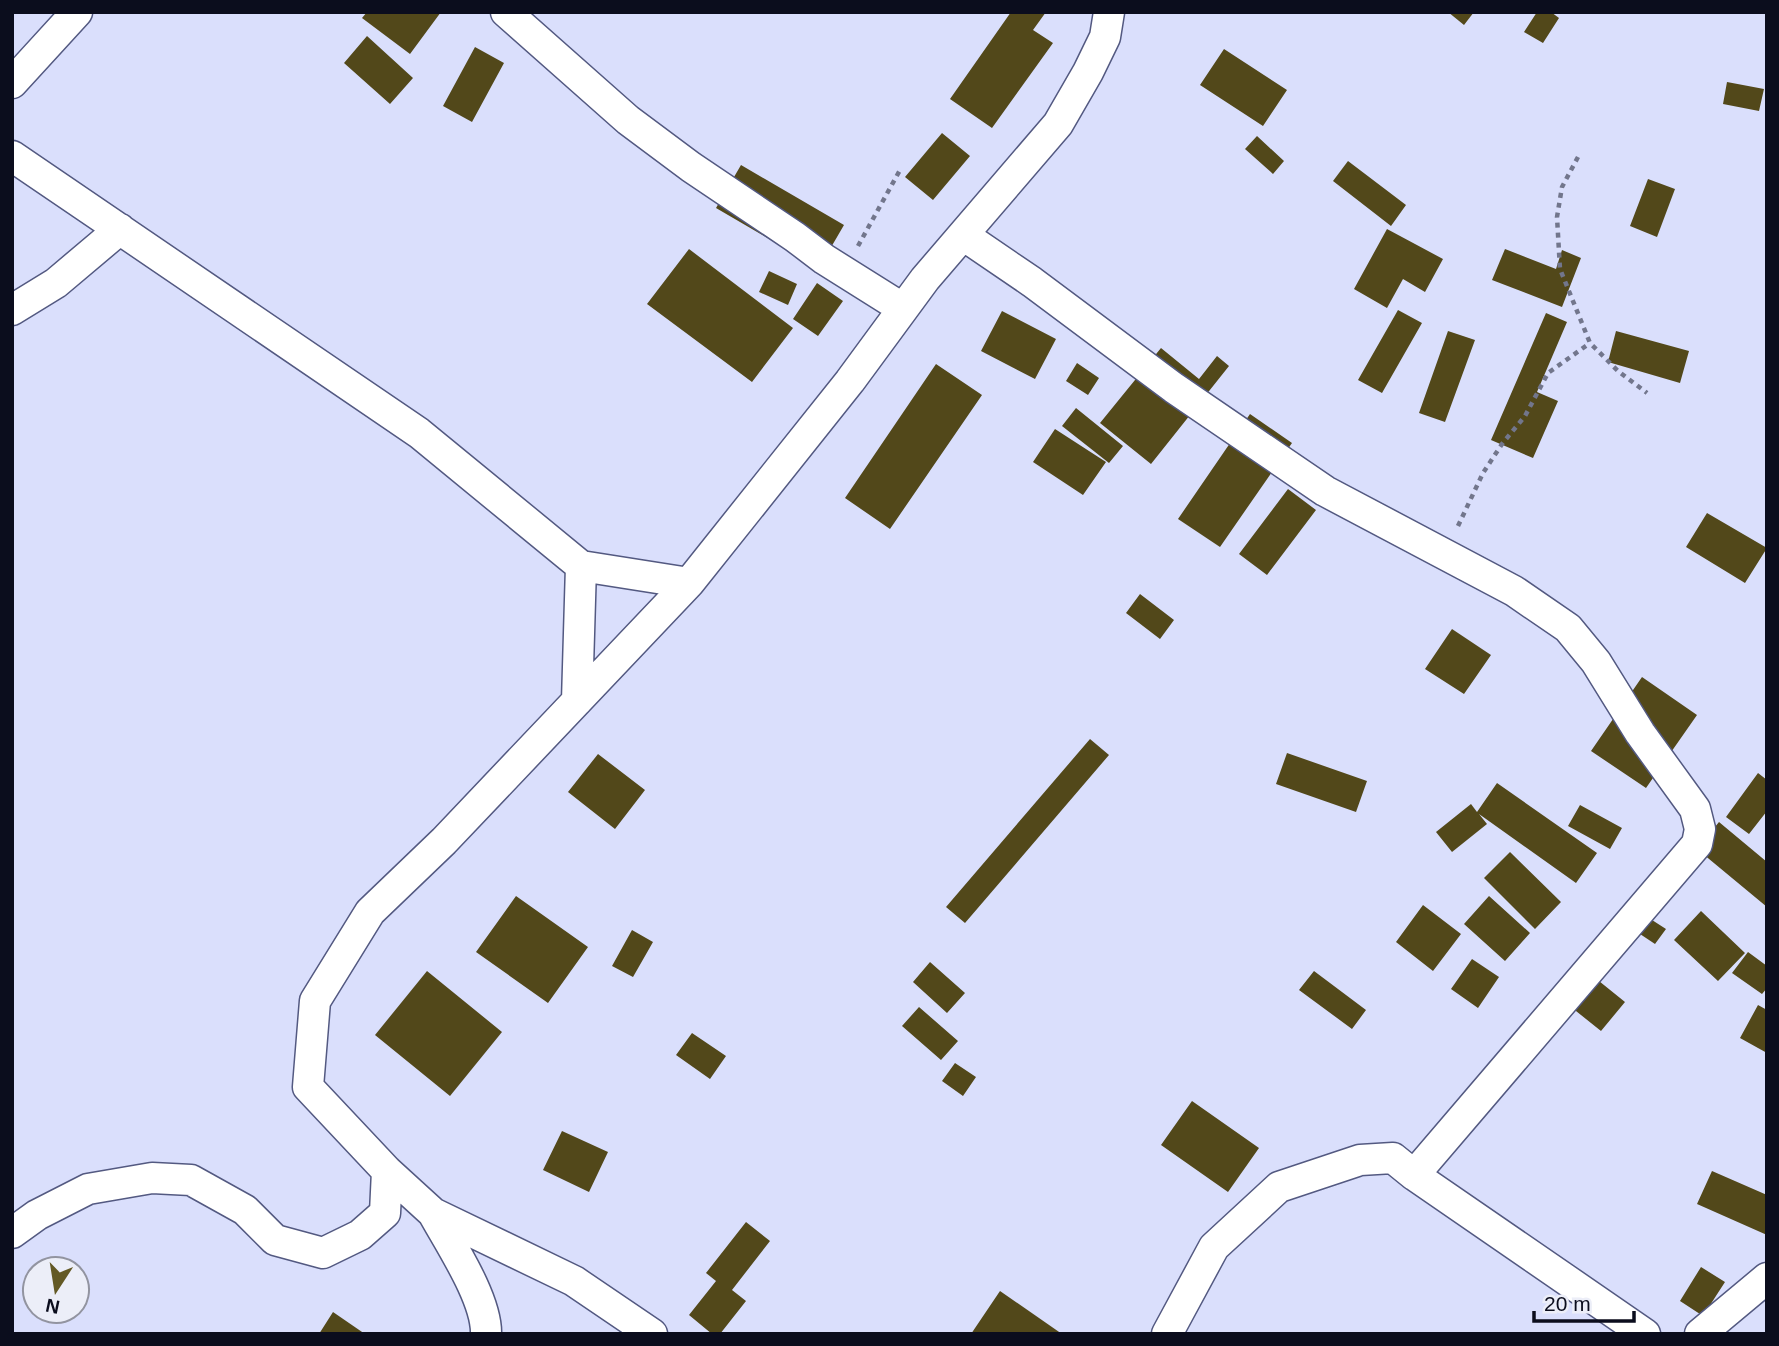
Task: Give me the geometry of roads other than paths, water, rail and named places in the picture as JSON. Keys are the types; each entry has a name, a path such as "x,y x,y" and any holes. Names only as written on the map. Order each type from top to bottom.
{"street":[{"path":"12,83 77,12"},
{"path":"506,12 628,120 843,272 902,308"},
{"path":"652,1334 574,1281 433,1213 387,1171 308,1087 315,1001 370,912 444,841 689,583 850,382 902,308 1058,124 1105,37 1109,12"},
{"path":"12,156 419,433 581,566 689,583"},
{"path":"12,310 56,283 120,229"},
{"path":"963,235 1032,282 1174,388 1325,491 1514,591 1568,628 1596,662 1640,733 1695,809 1700,829 1697,844 1414,1175"},
{"path":"577,701 581,566"},
{"path":"1167,1334 1214,1247 1279,1187 1360,1160 1393,1158 1645,1334"},
{"path":"12,1233 37,1216 88,1189 152,1178 191,1180 245,1210 275,1240 323,1253 360,1235 384,1213 387,1171"},
{"path":"433,1213 469,1276 486,1323 486,1334"},
{"path":"1700,1334 1767,1278"}]}
